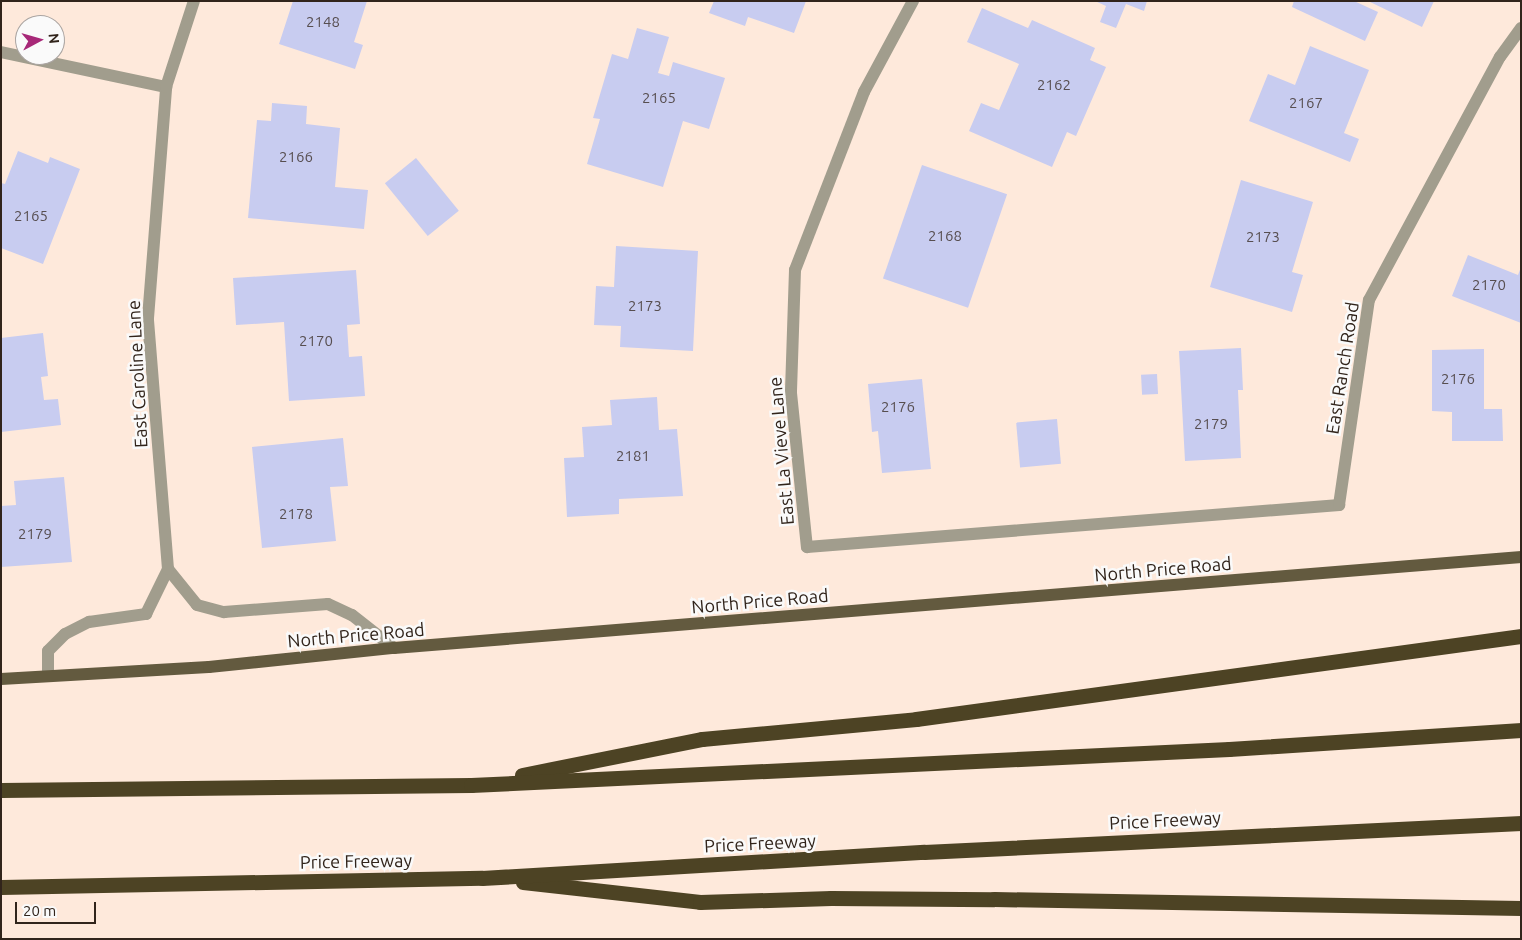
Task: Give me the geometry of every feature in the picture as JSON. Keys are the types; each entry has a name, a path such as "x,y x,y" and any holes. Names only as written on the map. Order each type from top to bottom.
{"highway":[{"path":"471,785 702,740 896,721 1521,636"},
{"path":"1,790 471,785 1229,749 1521,730"},
{"name":"Price Freeway","path":"1,887 482,878 963,850 1521,823"},
{"path":"482,878 700,902 830,898 984,899 1521,908"}],"main road":[{"name":"North Price Road","path":"1,679 208,667 394,648 1521,556"}],"street":[{"name":"East Caroline Lane","path":"168,569 148,318 166,87 194,1"},
{"name":"East La Vieve Lane","path":"913,1 864,92 794,270 791,393 807,547 1122,521"},
{"name":"East Ranch Road","path":"1122,521 1339,505 1369,300 1500,56 1521,28"},
{"path":"1,52 166,87"},
{"path":"48,676 48,651 65,634 89,622 146,614 168,569 197,605 224,612 328,604 352,615 394,648"}],"building":[{"path":"293,1 367,1 354,42 363,45 355,69 279,44"},
{"path":"714,1 806,1 794,33 748,17 745,26 709,13"},
{"path":"1095,1 1147,1 1144,11 1126,4 1116,28 1100,22 1106,6"},
{"path":"1294,1 1354,1 1378,12 1365,41 1292,7"},
{"path":"1368,1 1434,1 1422,27"},
{"path":"982,8 1028,28 1032,20 1095,48 1090,60 1106,67 1076,136 1067,132 1052,167 969,131 981,103 999,110 1019,64 967,42"},
{"path":"637,28 669,37 658,73 669,76 673,62 725,78 709,129 683,121 663,187 587,164 600,119 593,118 612,54 628,59"},
{"path":"1310,46 1369,70 1344,133 1359,139 1350,162 1249,121 1268,74 1295,85"},
{"path":"272,103 307,106 306,124 340,128 335,187 368,190 364,229 248,218 257,120 271,121"},
{"path":"18,151 48,163 50,157 80,169 43,264 1,248 1,183 5,184"},
{"path":"416,158 459,211 428,236 385,183"},
{"path":"922,165 1007,194 968,308 883,278"},
{"path":"1241,180 1313,202 1292,272 1303,275 1292,312 1210,287"},
{"path":"616,246 698,251 693,351 620,347 621,326 594,325 596,286 614,287"},
{"path":"1468,255 1518,275 1521,267 1521,323 1452,296"},
{"path":"356,270 360,324 347,325 349,357 362,356 365,396 289,401 284,322 236,325 233,278"},
{"path":"43,333 48,376 41,377 44,400 58,399 61,425 1,432 1,338"},
{"path":"1241,348 1243,390 1238,390 1241,458 1185,461 1179,351"},
{"path":"1484,349 1484,409 1502,409 1503,441 1452,441 1452,412 1432,411 1432,350"},
{"path":"1157,374 1158,394 1142,395 1141,375"},
{"path":"922,379 931,469 882,473 878,431 872,432 868,384"},
{"path":"657,397 659,430 677,429 683,496 619,499 619,514 567,517 564,458 584,457 582,427 612,425 610,400"},
{"path":"1057,419 1061,464 1020,467 1016,423"},
{"path":"343,438 348,486 330,487 336,541 262,548 252,447"},
{"path":"64,477 72,562 1,567 1,506 16,505 14,481"}]}
